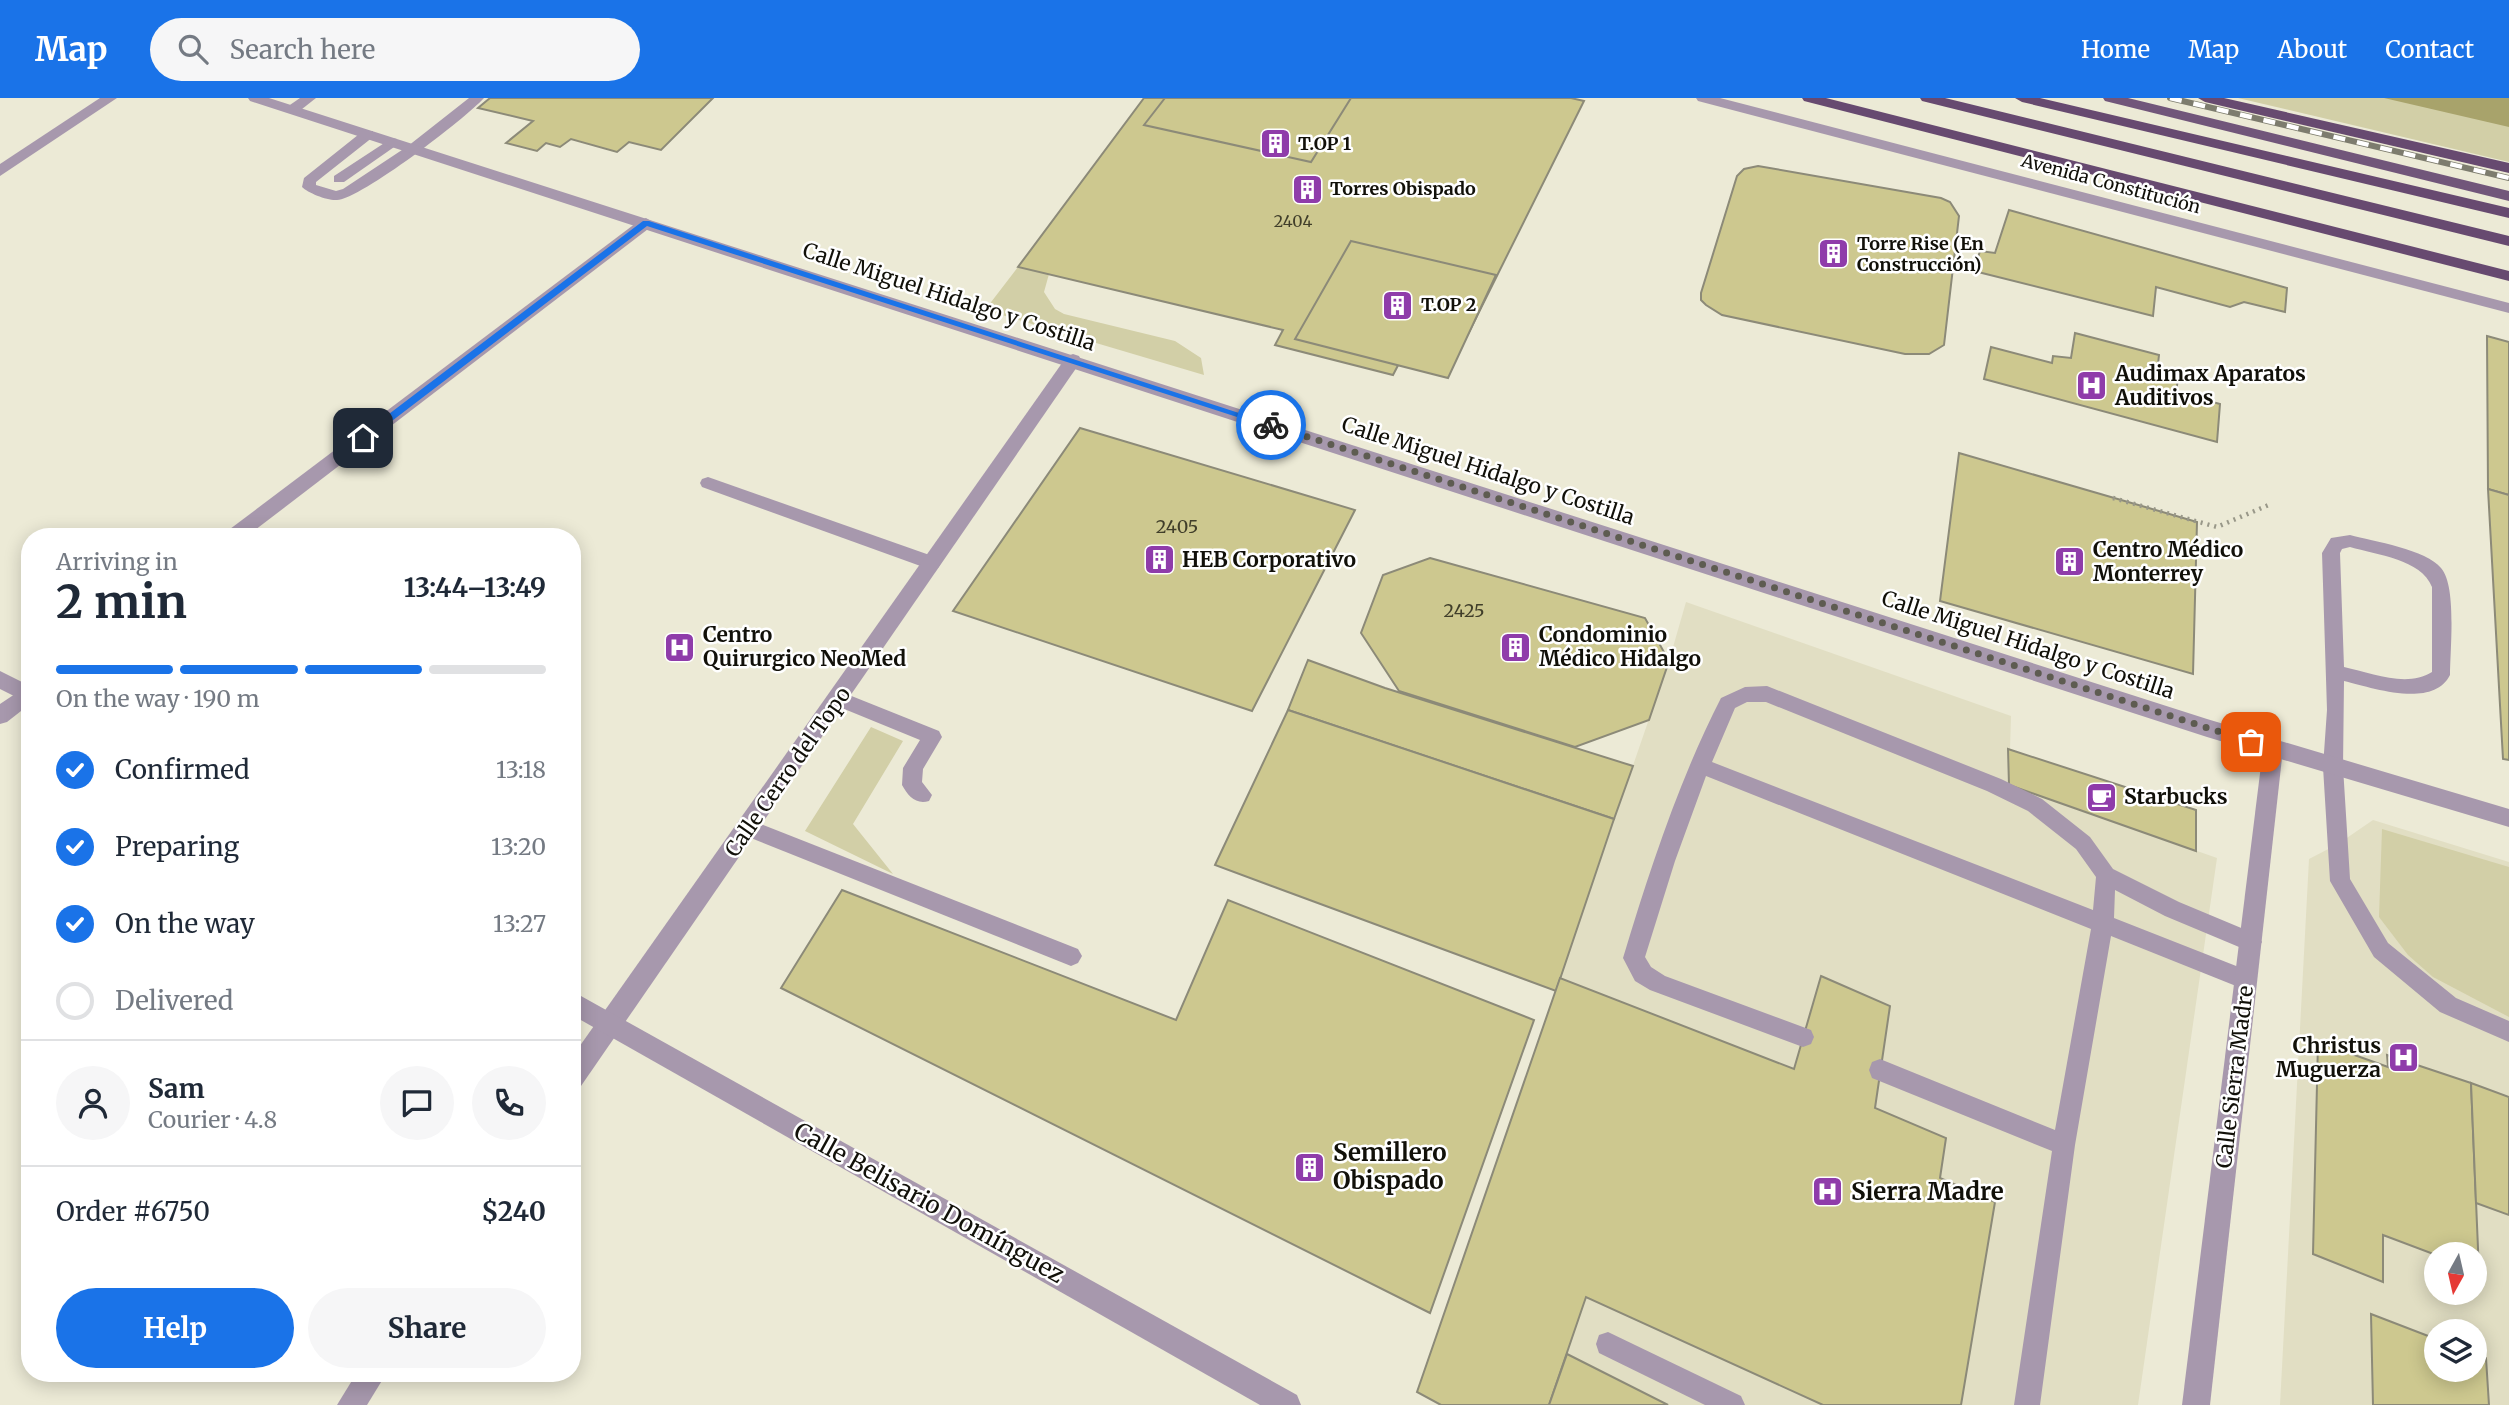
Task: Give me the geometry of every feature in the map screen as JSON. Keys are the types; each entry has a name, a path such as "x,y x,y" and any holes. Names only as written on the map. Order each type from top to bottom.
{"highway":[{"path":"1809,98 2509,276"},
{"name":"Avenida Constitución","path":"1927,98 2509,242"},
{"path":"2022,98 2509,213"},
{"path":"2206,98 2509,168"}],"main road":[{"path":"2110,98 2509,196"}],"street":[{"path":"0,171 110,98"},
{"name":"Calle Miguel Hidalgo y Costilla","path":"255,98 2273,749 2509,818"},
{"name":"Avenida Constitución","path":"1703,98 2509,308"},
{"path":"245,528 646,223"},
{"name":"Calle Cerro del Topo","path":"581,1065 839,699 1073,360"},
{"path":"0,679 21,690"},
{"path":"0,716 21,700"},
{"name":"Calle Sierra Madre","path":"2196,1405 2273,749"},
{"name":"Calle Belisario Domínguez","path":"581,1007 1287,1405"},
{"path":"351,1405 367,1382"}],"lane":[{"path":"292,110 309,98"},
{"path":"368,134 309,181 309,187 336,196 348,192 413,149 477,98"},
{"path":"338,179 392,142"},
{"path":"708,483 932,563"},
{"path":"2335,672 2403,687 2426,685 2441,675 2441,587 2435,572 2421,562 2350,541 2337,542 2331,553 2335,672 2333,767 2340,881 2381,950 2448,1005 2509,1032"},
{"path":"1803,1037 1658,983 1643,974 1633,958 1654,887 1699,765 1728,703 1745,695 1768,694 1994,785 2035,805 2083,843 2106,875 2172,909 2251,942"},
{"path":"839,699 932,737 912,768 912,785 922,795"},
{"path":"1699,765 2103,921 2246,980"},
{"path":"748,828 1070,956"},
{"path":"2027,1405 2064,1144 2103,921 2106,875"},
{"path":"1880,1070 2064,1144"},
{"path":"1608,1344 1732,1405"}],"path":[{"path":"2113,498 2217,527 2271,504"}],"shaded area":[{"path":"2238,98 2509,98 2509,162"},
{"path":"2384,98 2509,98 2509,127"},
{"path":"1018,267 1049,274 1044,292 1055,309 1064,314 1175,341 1201,358 1204,375 985,310"},
{"name":"Sierra Madre","path":"1686,602 2011,716 2009,785 2217,858 2138,1405 1441,1405 1417,1392 1669,661"},
{"path":"871,727 903,741 853,824 893,874 805,831"},
{"name":"Christus Muguerza","path":"2373,820 2509,862 2509,1405 2280,1405 2309,859 2338,844"},
{"path":"2382,829 2509,867 2509,1017 2433,977 2408,955 2379,917"}],"building":[{"path":"490,98 713,98 661,150 629,142 617,152 571,139 560,147 546,143 537,151 506,143 533,121 478,108"},
{"name":"Torres Obispado","path":"1144,98 1571,98 1584,101 1468,334 1420,323 1393,375 1275,345 1283,330 1018,267"},
{"name":"T.OP 1","path":"1165,98 1351,98 1311,162 1144,125"},
{"name":"Torre Rise (En Construcción)","path":"1758,166 1941,198 1950,202 1959,216 1944,345 1929,354 1905,354 1722,315 1706,305 1701,300 1701,293 1737,176 1744,169"},
{"path":"2009,210 2287,288 2285,312 2244,302 2230,307 2156,287 2153,316 1974,271 1980,251 1995,253"},
{"name":"T.OP 2","path":"1351,241 1496,275 1448,378 1295,339"},
{"name":"Audimax Aparatos Auditivos","path":"2075,333 2159,355 2157,373 2178,379 2176,392 2220,404 2217,442 1984,379 1991,347 2052,363 2053,356 2071,358"},
{"path":"2487,336 2509,342 2509,495 2488,489"},
{"name":"HEB Corporativo","path":"1080,428 1355,510 1252,711 953,611"},
{"name":"Centro Médico Monterrey","path":"1959,453 2197,522 2193,674 1940,601"},
{"path":"2488,489 2509,495 2509,760 2503,759"},
{"name":"Condominio Médico Hidalgo","path":"1430,558 1645,618 1669,661 1649,720 1575,747 1399,691 1361,633 1383,575"},
{"path":"1308,660 1385,688 1633,766 1614,819 1288,710"},
{"path":"1288,710 1614,819 1556,991 1215,865"},
{"name":"Starbucks","path":"2008,749 2196,810 2196,851 2009,785"},
{"name":"Semillero Obispado","path":"842,890 1176,1020 1228,900 1534,1020 1430,1313 781,988"},
{"path":"1821,976 1890,1006 1875,1108 1946,1138 1940,1178 1995,1202 1961,1405 1823,1405 1586,1297 1549,1405 1441,1405 1417,1392 1560,978 1794,1069"},
{"path":"2318,1042 2388,1067 2387,1055 2471,1083 2478,1242 2424,1242 2424,1250 2383,1235 2383,1282 2313,1254"},
{"path":"2471,1083 2509,1097 2509,1215 2476,1203"},
{"path":"2371,1314 2424,1334 2424,1382 2487,1382 2487,1374 2489,1405 2373,1405"},
{"path":"1567,1354 1668,1405 1549,1405"}],"railway":[{"path":"2170,98 2509,178"}],"way so far":[{"path":"1271,425 2251,742"}],"place":[{"name":"T.OP 1","path":"1275,144"},
{"name":"Torres Obispado","path":"1307,189"},
{"name":"Torre Rise (En Construcción)","path":"1834,254"},
{"name":"T.OP 2","path":"1398,305"},
{"name":"Audimax Aparatos Auditivos","path":"2092,386"},
{"name":"HEB Corporativo","path":"1159,560"},
{"name":"Centro Médico Monterrey","path":"2070,562"},
{"name":"Centro Quirurgico NeoMed","path":"680,647"},
{"name":"Condominio Médico Hidalgo","path":"1516,647"},
{"name":"Starbucks","path":"2101,797"},
{"name":"Christus Muguerza","path":"2404,1058"},
{"name":"Semillero Obispado","path":"1310,1167"},
{"name":"Sierra Madre","path":"1828,1192"}],"route":[{"path":"363,438 646,223 1271,425"}]}
